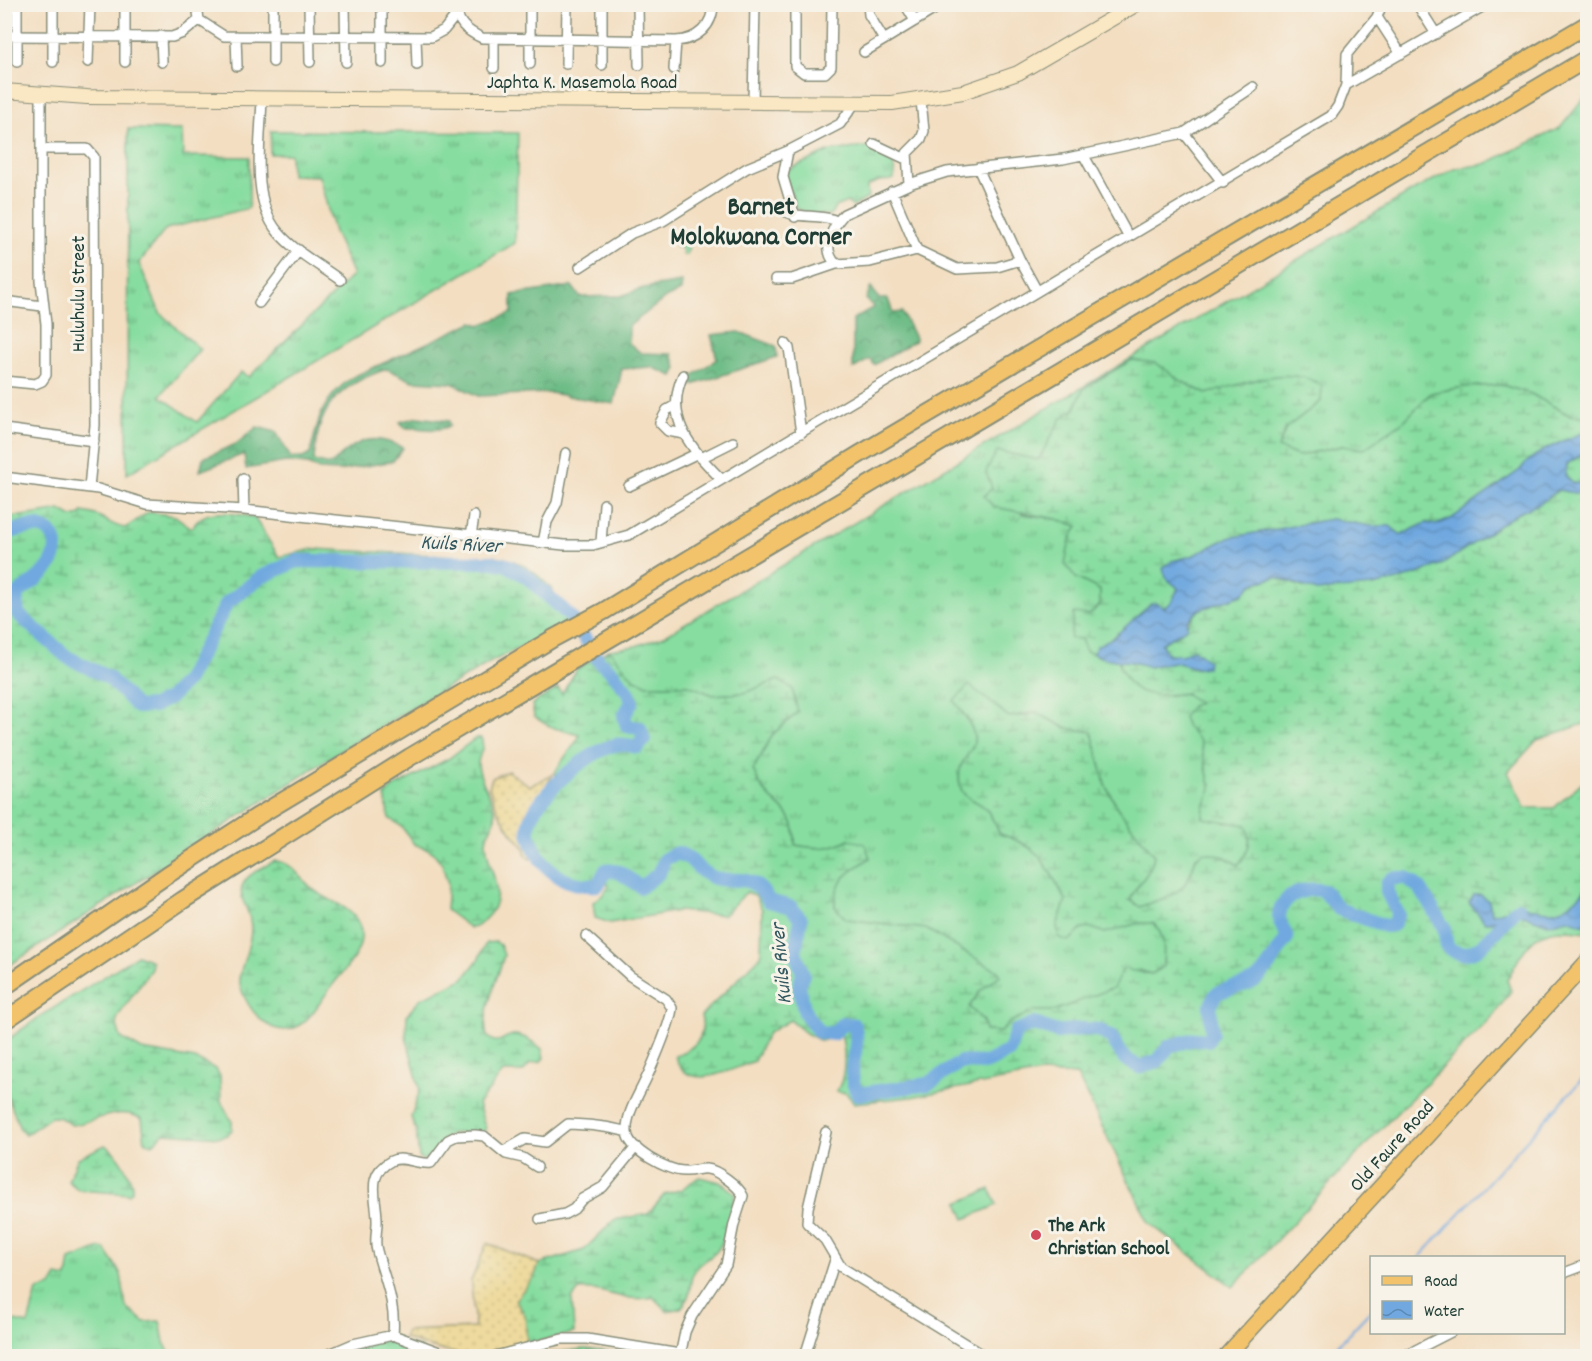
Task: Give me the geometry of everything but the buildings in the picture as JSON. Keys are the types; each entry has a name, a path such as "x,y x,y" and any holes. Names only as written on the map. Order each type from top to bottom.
{"highway":[{"path":"4,987 166,875 258,816 552,639 597,615 870,448 1587,24"},
{"path":"4,1022 277,840 1587,58"}],"main road":[{"name":"Japhta K. Masemola Road","path":"4,91 41,94 262,98 855,103 921,100 963,92 1018,74 1137,4"},
{"name":"Old Faure Road","path":"1226,1356 1587,961"}],"street":[{"path":"17,4 17,62"},
{"path":"53,4 53,62"},
{"path":"88,62 90,4"},
{"path":"125,4 125,62"},
{"path":"197,4 199,20 216,33 236,36 416,38 437,35 456,10 471,33 483,38 676,41 685,40 700,33 711,18 713,4"},
{"path":"273,4 273,62"},
{"path":"309,4 310,62"},
{"path":"345,4 346,62"},
{"path":"382,4 382,63"},
{"path":"530,4 530,64"},
{"path":"566,64 567,4"},
{"path":"602,4 602,64"},
{"path":"638,4 639,66"},
{"path":"753,102 755,4"},
{"path":"795,4 795,66 804,74 825,73 831,67 832,4"},
{"path":"868,4 869,15 884,40"},
{"path":"906,4 915,21"},
{"path":"864,52 943,4"},
{"path":"4,477 89,488 147,504 244,510 564,545 602,542 629,534 1128,236 1223,183 1331,116 1338,106 1346,85 1347,54 1377,17 1382,4"},
{"path":"1417,4 1436,34"},
{"path":"1466,4 1472,14"},
{"path":"1346,85 1487,4"},
{"path":"1377,17 1401,54"},
{"path":"4,36 161,36 183,33 199,20"},
{"path":"161,36 162,62"},
{"path":"236,36 237,66"},
{"path":"416,38 417,64"},
{"path":"494,38 494,68"},
{"path":"674,69 676,41"},
{"path":"836,264 832,260 828,245 837,221 848,212 892,191 947,172 1083,154 1184,133 1253,87"},
{"path":"4,381 35,384 44,379 46,324 42,306 41,94"},
{"path":"262,98 261,200 274,228 299,250 340,280"},
{"path":"909,184 906,159 908,150 921,139 924,131 921,100"},
{"path":"580,267 632,233 663,221 747,168 788,151 840,124 855,103"},
{"path":"1184,133 1223,183"},
{"path":"874,144 906,159"},
{"name":"Huluhulu Street","path":"42,149 87,149 94,157 94,441 89,488"},
{"path":"788,151 783,177 795,217"},
{"path":"1083,154 1128,236"},
{"path":"978,168 1020,260 1037,291"},
{"path":"892,191 917,250"},
{"path":"779,208 795,217 830,218 837,221"},
{"path":"259,303 299,250"},
{"path":"776,279 792,279 836,264 870,262 917,250 957,269 997,267 1020,260"},
{"path":"4,302 42,306"},
{"path":"785,343 789,348 801,433"},
{"path":"683,375 676,395 676,405 684,434 699,456 721,479"},
{"path":"676,405 667,410 660,423 670,432 684,434"},
{"path":"4,429 94,441"},
{"path":"628,486 733,442"},
{"path":"543,543 547,522 557,503 566,453"},
{"path":"243,479 244,510"},
{"path":"602,542 604,504"},
{"path":"471,536 474,516"},
{"path":"586,936 630,976 666,999 672,1008 651,1068 634,1102 627,1132"},
{"path":"495,1356 562,1339 586,1340 680,1355 692,1316 726,1265 734,1224 743,1196 738,1188 710,1170 683,1172 668,1168 636,1147 627,1132 611,1127 591,1128 568,1124 545,1142 525,1139 504,1151"},
{"path":"826,1132 807,1223 825,1240 835,1260 861,1280 985,1356"},
{"path":"393,1335 391,1291 376,1249 377,1221 373,1186 375,1175 393,1160 431,1163 442,1146 456,1136 484,1136 504,1151 537,1167"},
{"path":"540,1219 565,1214 574,1209 582,1199 603,1186 636,1147"},
{"path":"805,1356 835,1260"},
{"path":"1565,1272 1587,1264"},
{"path":"1404,1356 1447,1334"},
{"path":"325,1356 353,1344 393,1335 450,1356"}],"green space":[{"path":"1587,95 1587,417 1569,415 1531,394 1502,385 1464,387 1431,393 1404,421 1364,449 1342,446 1298,456 1278,448 1286,428 1321,401 1277,376 1206,394 1183,382 1084,388 1074,409 1062,418 1038,460 998,451 1022,514 1057,519 1078,526 1070,540 1076,578 1100,590 1100,606 1089,615 1081,639 1086,651 1105,659 1120,659 1121,668 1167,696 1185,694 1192,696 1200,703 1187,727 1200,741 1211,789 1203,817 1247,825 1249,831 1249,846 1238,865 1225,857 1196,857 1183,886 1170,895 1140,907 1130,900 1150,868 1154,855 1118,809 1105,784 1092,732 1066,728 1035,712 1009,717 990,701 954,701 967,719 973,732 974,742 960,772 962,790 967,797 986,809 1000,834 1025,844 1041,858 1066,900 1057,926 1069,941 1082,929 1092,927 1105,933 1138,923 1153,923 1162,938 1164,955 1163,967 1152,974 1139,970 1114,988 1054,1011 1034,1011 1010,1022 1001,1032 985,1031 984,1021 969,1007 980,991 1000,975 926,929 846,919 835,907 837,890 849,873 870,858 849,839 823,848 795,845 789,817 762,788 753,770 773,734 798,712 778,680 744,693 713,695 688,685 647,685 633,678 609,650 636,646 664,636 1416,189 1454,169 1485,164 1560,128"},
{"path":"128,129 182,130 183,156 249,157 249,208 166,229 139,263 160,313 200,349 160,396 197,422 241,372 249,377 353,275 334,232 319,176 291,175 290,154 270,154 271,131 518,133 515,243 127,474"},
{"path":"874,146 901,159 893,163 895,175 892,180 879,181 867,186 868,198 853,207 847,202 835,207 830,215 814,214 797,209 783,172 830,151"},
{"path":"682,237 690,238 687,255 683,255 682,248 675,246"},
{"path":"682,282 681,291 667,297 629,326 629,343 641,353 672,354 677,368 673,376 651,367 622,369 614,404 550,393 478,396 452,383 413,381 387,369 355,383 333,401 325,412 320,426 314,461 330,465 356,445 372,439 403,448 393,461 339,471 319,470 307,464 286,462 246,469 244,454 200,471 203,458 236,444 257,427 276,432 291,458 303,458 310,454 319,420 328,401 353,377 473,322 480,325 512,313 512,295 572,286 580,297 621,296 644,288"},
{"path":"871,287 879,299 888,299 893,313 902,312 916,340 874,365 870,359 853,369 853,319 874,307 866,299"},
{"path":"739,332 776,346 777,357 693,385 691,377 717,359 711,335"},
{"path":"1132,360 1156,363 1183,382 1206,394 1266,378 1296,376 1310,379 1322,386 1321,401 1286,428 1278,448 1298,456 1342,446 1364,449 1404,421 1431,393 1464,387 1502,385 1531,394 1569,415 1587,417 1587,431 1542,451 1520,470 1451,519 1436,525 1426,523 1401,535 1396,531 1331,519 1228,538 1192,556 1172,561 1166,578 1178,588 1172,603 1164,608 1151,604 1114,637 1097,646 1093,653 1086,651 1081,639 1070,638 1074,613 1089,615 1100,605 1100,590 1076,578 1065,564 1070,540 1078,526 1057,519 994,507 984,496 992,488 986,472 997,451 1038,460 1062,418 1075,409 1084,388"},
{"path":"418,417 449,421 450,426 433,429 405,428 400,422"},
{"path":"1587,451 1587,483 1572,483 1565,475 1567,464"},
{"path":"1559,490 1587,495 1587,723 1537,740 1508,772 1525,808 1554,808 1581,783 1587,782 1587,932 1556,930 1536,938 1529,945 1507,980 1511,991 1494,1015 1375,1135 1233,1287 1149,1223 1077,1075 1041,1073 911,1097 854,1103 846,1093 836,1092 842,1080 844,1065 841,1035 821,1041 790,1020 768,1033 754,1061 710,1076 699,1077 689,1074 681,1067 675,1056 693,1046 702,1030 701,1016 761,956 762,910 756,896 747,892 724,915 678,911 610,923 595,918 593,902 604,894 609,885 604,878 598,885 587,885 560,877 545,865 531,840 529,825 542,802 559,783 555,773 580,735 545,724 534,716 532,704 558,688 562,694 577,669 609,650 633,678 647,685 688,685 713,695 744,693 778,680 792,688 798,712 773,734 753,770 762,788 789,817 795,845 823,848 849,839 865,844 870,858 849,873 840,883 835,898 835,907 846,919 926,929 999,972 1000,975 980,991 969,1007 984,1022 985,1031 1001,1032 1010,1022 1034,1011 1054,1011 1113,988 1123,969 1152,974 1163,967 1163,943 1153,923 1138,923 1105,933 1092,928 1082,929 1069,941 1059,938 1057,926 1066,900 1047,867 1041,858 1025,844 1000,834 986,809 961,789 960,772 974,742 973,732 967,719 954,701 969,685 1009,717 1029,715 1035,712 1066,728 1092,732 1105,784 1118,809 1154,855 1150,868 1130,900 1140,907 1170,895 1183,886 1196,857 1204,852 1225,857 1238,865 1247,851 1249,836 1246,825 1203,818 1204,807 1211,789 1200,741 1187,727 1183,717 1191,706 1199,703 1185,693 1157,695 1137,690 1126,679 1119,665 1120,659 1138,661 1149,667 1174,662 1197,668 1182,655 1168,654 1161,644 1180,633 1199,610 1242,595 1252,584 1276,577 1302,587 1373,586 1443,564 1516,514 1541,503"},
{"path":"60,510 72,517 81,515 82,512 89,513 125,528 149,512 175,516 192,528 204,516 212,514 228,513 254,517 279,557 313,549 500,557 523,566 544,581 560,601 568,623 487,664 343,749 5,968 4,517"},
{"path":"476,738 481,738 483,745 478,761 479,770 495,812 486,842 497,892 492,910 479,925 470,928 446,910 448,884 442,864 433,852 414,844 402,827 389,818 385,795 392,788 448,759"},
{"path":"275,861 288,865 318,893 353,915 360,927 361,936 357,952 352,960 312,1014 303,1023 287,1030 277,1029 259,1018 245,999 239,979 250,941 251,929 249,915 241,895 242,888 249,876"},
{"path":"496,942 500,945 504,955 488,1006 487,1036 498,1041 514,1035 521,1036 542,1049 544,1058 540,1062 530,1063 523,1072 503,1072 478,1104 486,1129 483,1133 452,1133 443,1140 432,1158 423,1160 419,1157 416,1131 411,1117 420,1090 406,1036 407,1015 420,999 463,979 478,960 486,943"},
{"path":"137,955 152,961 151,969 119,1015 116,1022 121,1038 142,1050 195,1059 216,1069 220,1076 221,1101 232,1122 232,1130 227,1135 219,1137 164,1133 153,1144 145,1142 142,1119 133,1115 116,1114 72,1125 59,1117 51,1117 25,1135 20,1129 5,1089 5,1042"},
{"path":"105,1145 119,1159 127,1172 132,1186 129,1194 79,1190 68,1181 78,1158"},
{"path":"699,1177 720,1182 735,1193 729,1223 721,1245 695,1270 688,1297 681,1308 667,1311 653,1297 643,1299 595,1290 579,1290 572,1299 574,1333 527,1344 525,1316 515,1300 534,1277 539,1264 584,1250 614,1220 648,1214 665,1194 680,1190"},
{"path":"990,1189 997,1205 965,1219 958,1203"},
{"path":"100,1248 105,1249 121,1274 126,1307 144,1322 160,1321 164,1342 171,1356 5,1356 5,1319 28,1324 37,1291 51,1286 57,1276 67,1278 70,1260"},
{"path":"383,1340 421,1348 423,1354 421,1356 335,1356"},
{"path":"584,1349 653,1356 529,1356"}],"sand":[{"path":"508,771 530,786 553,774 525,823 524,835 534,856 530,859 499,813 489,788 492,778"},
{"path":"487,1243 539,1264 534,1277 515,1300 525,1316 527,1344 479,1355 452,1353 404,1338 406,1331 475,1328 471,1281"}],"water":[{"path":"1587,431 1587,451 1567,464 1565,475 1572,483 1587,483 1587,495 1558,490 1541,503 1516,514 1443,564 1406,578 1373,586 1317,591 1276,577 1252,584 1242,595 1199,610 1187,621 1187,628 1161,644 1168,654 1182,655 1193,649 1208,660 1207,667 1197,668 1174,662 1149,667 1106,659 1093,653 1097,646 1114,637 1151,604 1157,603 1164,608 1172,602 1178,588 1166,578 1163,568 1172,561 1192,556 1228,538 1331,519 1370,526 1390,526 1401,535 1426,523 1436,525 1451,519 1520,470 1533,457 1560,442"},
{"path":"1587,887 1587,926 1568,919 1548,924 1521,914 1496,922 1485,922 1469,903 1474,895 1481,895 1489,901 1492,914 1503,911 1507,914 1513,907 1519,905 1552,911 1563,908 1574,901"}],"waterway":[{"name":"Kuils River","path":"4,534 23,528 38,527 48,531 55,540 56,551 48,568 16,595 18,614 67,657 109,678 137,707 154,706 170,698 187,680 227,603 261,577 297,561 493,562 507,565 527,577 571,617 600,662 611,671 629,693 632,702 624,716 627,726 640,728 644,740 638,747 617,744 603,749 576,766 550,790 532,816 529,828 530,839 540,859 553,873 578,884 598,885 606,870 619,872 641,887 659,873 665,859 677,853 690,859 703,872 712,877 753,884 769,901 791,907 801,919 795,951 803,974 799,986 805,1013 819,1032 833,1034 843,1023 854,1025 856,1042 852,1075 858,1094 928,1084 961,1062 986,1063 1009,1051 1016,1031 1035,1024 1057,1032 1082,1029 1099,1030 1112,1038 1124,1058 1139,1067 1158,1061 1169,1046 1195,1039 1208,1040 1212,1033 1210,1007 1216,994 1252,982 1261,975 1287,938 1279,919 1281,909 1290,898 1303,891 1324,891 1339,909 1385,926 1393,925 1398,914 1387,892 1387,883 1393,878 1406,878 1420,888 1444,928 1447,947 1458,953 1468,953 1478,948 1519,908"},
{"path":"1421,1256 1588,1073"},
{"path":"1328,1356 1370,1311"}],"place":[{"name":"The Ark Christian School","path":"1036,1235"}],"district":[{"name":"Barnet Molokwana Corner","path":"761,220"}]}
